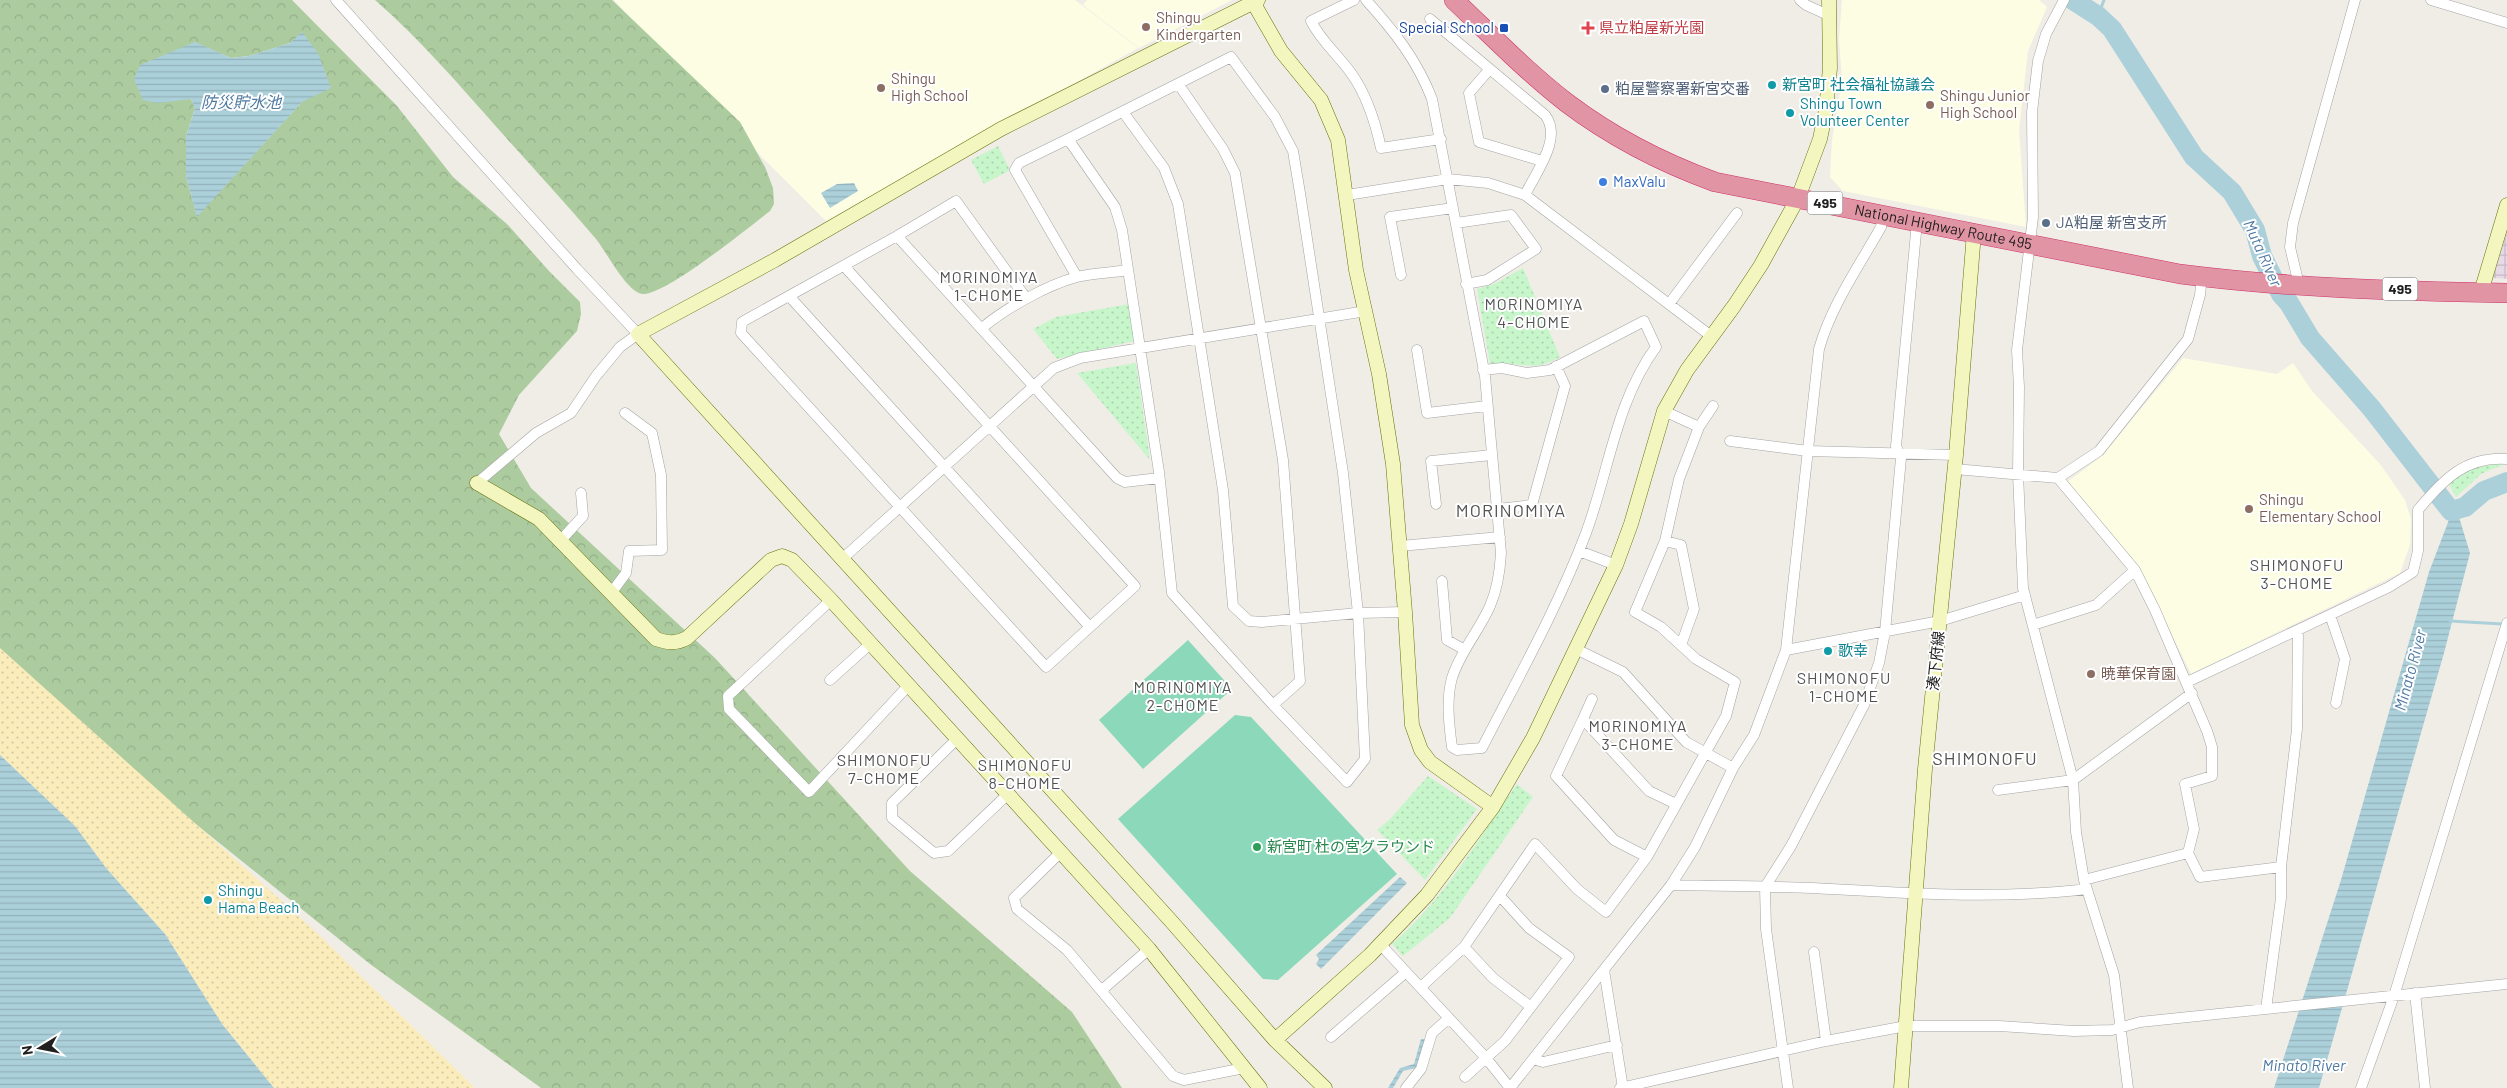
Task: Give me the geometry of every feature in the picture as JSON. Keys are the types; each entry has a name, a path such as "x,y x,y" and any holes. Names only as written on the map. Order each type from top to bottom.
{"highway":[{"name":"National Highway Route 495","path":"1454,0 1537,78 1566,102 1616,135 1669,163 1715,182 1974,234 2202,276 2296,285"},
{"name":"495","path":"2296,285 2507,293"}],"street":[{"path":"336,0 577,269 1171,921 1275,1040 1325,1088"},
{"path":"1354,0 1311,21 1320,37 1352,74 1361,90 1376,127 1381,148 1441,139"},
{"path":"1366,0 1396,33 1423,77 1432,99 1441,139 1488,406 1500,537 1499,575 1490,606 1465,650 1452,678 1449,695 1452,747 1457,750 1482,748 1531,654 1579,551 1624,409 1648,357 1656,347 1644,322 1550,370 1527,373 1502,368 1483,370"},
{"path":"1800,0 1806,5 1828,15"},
{"path":"1275,1040 1380,944 1427,895 1493,807 1533,738 1616,565 1631,524 1664,411 1687,370 1761,265 1798,198 1820,138 1826,110 1830,68 1829,0"},
{"path":"2296,285 2290,247 2293,224 2356,0"},
{"path":"2431,0 2507,23"},
{"path":"1260,1088 1149,949 831,600 792,560 782,556 771,560 687,638 678,642 667,642 656,638 539,518 477,484 536,432 571,413 596,376 620,347 638,334 775,260 1001,129 1255,1 1281,51 1310,85 1329,114 1338,140 1356,270 1379,374 1393,464 1405,612 1410,711 1416,740 1430,762 1493,807"},
{"path":"2063,2 2046,34 2038,61 2032,112 2031,245 2017,350 2019,387 2018,474 2025,595 2073,780 2076,832 2085,885 2114,975 2128,1088"},
{"path":"1430,20 1545,114 1551,122 1552,138 1525,195"},
{"path":"1068,139 1114,207 1122,230 1160,478 1172,593 1273,705 1347,782 1365,759 1358,613 1343,473 1320,319 1293,151 1275,118 1231,57 1019,163 1015,170 1076,277"},
{"path":"1489,70 1469,92 1479,142 1542,161"},
{"path":"1178,85 1223,149 1235,173 1282,460 1300,681 1273,705"},
{"path":"1123,112 1164,168 1174,190 1200,338 1223,490 1233,606 1249,621 1358,613 1405,612"},
{"path":"1347,195 1448,179 1488,183 1525,195 1711,336"},
{"path":"844,266 1135,586 1046,667 741,333 742,322 956,201 1026,298"},
{"path":"2481,292 2507,205"},
{"path":"1401,275 1390,217 1453,208"},
{"path":"1669,304 1737,213"},
{"path":"1456,223 1511,215 1536,250 1488,280 1466,284"},
{"path":"1380,944 1486,1058 1510,1088 1671,885 1695,847 1733,768 1754,735 1786,650 1823,336 1842,294 1881,227 1883,216"},
{"path":"1788,1088 1766,929 1765,887 1791,846 1864,706 1879,663 1885,632 1901,458 1896,446 1917,222"},
{"name":"湊下府線","path":"1901,1088 1915,894 1955,469 1974,234"},
{"path":"897,236 1117,478 1124,482 1160,478"},
{"path":"982,328 1026,298 1076,277 1127,270"},
{"path":"1955,469 2058,478 2098,451 2188,340 2200,295 2202,276"},
{"path":"789,296 1089,626"},
{"path":"841,560 1054,368 1080,358 1366,311"},
{"path":"1416,350 1427,413 1488,406"},
{"path":"1498,509 1532,504 1565,386 1556,366"},
{"path":"1420,987 1464,947 1535,844 1577,889 1606,912 1647,857 1726,716 1735,682 1696,659 1661,626 1635,612 1665,541 1680,480 1699,427 1713,406"},
{"path":"1664,411 1699,427"},
{"path":"612,592 626,573 629,551 662,550 661,475 652,433 624,413"},
{"path":"1730,440 1808,451 1956,455"},
{"path":"1436,504 1431,461 1492,456"},
{"path":"2187,682 2389,587 2413,572 2418,551 2418,510 2422,504 2445,479 2458,469 2474,463 2507,459"},
{"path":"2058,478 2135,570 2192,693 2212,747 2212,776 2185,784 2194,829 2188,853 2200,877 2281,867"},
{"path":"561,540 583,516 581,493"},
{"path":"1400,546 1500,537"},
{"path":"1665,541 1681,545 1694,609 1681,646"},
{"path":"1579,551 1616,565"},
{"path":"2033,625 2096,605 2135,570"},
{"path":"1442,581 1447,640 1465,650"},
{"path":"1786,650 1940,621 2025,595"},
{"path":"831,600 728,696 729,709 809,792 908,686"},
{"path":"2330,615 2345,659 2336,703"},
{"path":"2361,1088 2394,996 2507,623"},
{"path":"2266,1009 2281,898 2281,867 2297,729 2298,630"},
{"path":"830,680 870,644"},
{"path":"1576,650 1623,672 1686,742 1733,768"},
{"path":"1998,790 2073,780 2192,693"},
{"path":"1592,699 1556,776 1614,840 1647,857"},
{"path":"1583,719 1649,791 1676,804"},
{"path":"957,739 892,803 892,818 934,853 948,851 1008,794"},
{"path":"1061,852 1014,898 1017,909 1067,950 1173,1076 1184,1080 1244,1068"},
{"path":"1671,885 1915,894 2037,895 2085,885 2188,853"},
{"path":"1465,1078 1506,1041 1569,957 1529,928 1500,896"},
{"path":"1464,947 1493,978 1531,1007"},
{"path":"1102,990 1149,949"},
{"path":"1814,952 1826,1040"},
{"path":"1604,970 1617,1045 1622,1088 1826,1040 1906,1026 1999,1026 2074,1031 2122,1028 2140,1022 2348,1002 2507,984"},
{"path":"1331,1037 1406,972"},
{"path":"2415,993 2425,1088"},
{"path":"1406,1088 1421,1069 1432,1033 1449,1018"},
{"path":"1533,1059 1543,1062 1617,1045"}],"shaded area":[{"name":"Shingu High School","path":"614,0 1075,0 1138,48 826,221 732,127"},
{"name":"Shingu Kindergarten","path":"1087,0 1232,0 1139,48 1083,5"},
{"name":"Shingu Junior High School","path":"1842,0 2039,0 2047,7 2028,51 2019,130 2026,227 1843,191 1830,177 1832,140 1842,80 1839,39"},
{"path":"2507,231 2507,279 2493,278"},
{"name":"Shingu Elementary School","path":"2183,358 2277,374 2293,363 2312,391 2380,464 2405,500 2411,519 2410,545 2400,573 2191,674 2138,565 2067,482 2101,457"}],"green space":[{"path":"0,0 292,0 397,106 453,177 508,225 580,302 581,314 577,331 519,395 499,434 531,488 715,658 910,871 1072,1012 1122,1088 541,1088 370,964 146,784 0,649","holes":["194,42 231,58 249,56 290,43 302,102 197,216 186,176 186,136 195,108 191,99"]},
{"path":"375,0 612,0 740,122 765,167 773,188 774,204 770,211 689,272 655,291 644,294 638,292 631,288 624,280 584,225 455,80"},
{"path":"998,146 1010,170 984,184 971,160"},
{"path":"1523,268 1560,357 1541,365 1533,366 1490,364 1477,289 1494,284"},
{"path":"1129,304 1134,341 1057,359 1033,329 1056,317"},
{"path":"1136,363 1150,460 1077,373"},
{"path":"2507,463 2481,474 2456,497 2447,481 2474,464"},
{"path":"1188,640 1232,689 1143,769 1099,720"},
{"name":"新宮町 杜の宮グラウンド","path":"1235,715 1251,717 1397,874 1278,980 1263,979 1118,819"},
{"path":"1428,776 1477,809 1425,880 1377,830 1390,819"},
{"path":"1517,784 1533,797 1450,918 1403,956 1392,944 1428,908 1444,888 1474,848"}],"sand":[{"name":"Shingu Hama Beach","path":"0,648 316,932 475,1088 274,1088 222,1024 165,934 106,868 75,826 0,755"}],"water":[{"name":"防災貯水池","path":"302,32 318,53 331,88 302,102 197,217 186,176 186,136 195,108 191,99 157,103 143,100 134,79 140,65 195,42 231,58 249,56 290,43"},
{"path":"854,183 858,191 830,208 821,193 837,184"},
{"name":"Minato River","path":"2455,504 2470,553 2444,653 2319,1088 2274,1088 2341,880 2429,572"},
{"path":"0,755 75,826 106,868 165,934 222,1024 274,1088 0,1088"},
{"path":"1400,877 1407,883 1321,969 1316,964 1319,959 1316,955"},
{"path":"1421,1039 1425,1039 1416,1068 1403,1071 1393,1088 1388,1088 1400,1068 1414,1064"}],"waterway":[{"name":"Muta River","path":"2073,0 2098,16 2112,29 2194,157 2232,192 2255,230 2262,256 2281,294 2289,303 2310,338 2372,409 2451,511"},
{"path":"2098,16 2104,0"},
{"name":"Minato River","path":"2451,511 2465,507 2484,491 2507,482"},
{"path":"2450,621 2502,624"}],"place":[{"name":"Shingu Kindergarten","path":"1146,27"},
{"name":"Special School","path":"1504,28"},
{"name":"県立粕屋新光園","path":"1588,28"},
{"name":"新宮町 社会福祉協議会","path":"1772,85"},
{"name":"Shingu High School","path":"881,88"},
{"name":"粕屋警察署新宮交番","path":"1605,89"},
{"name":"Shingu Junior High School","path":"1930,105"},
{"name":"Shingu Town Volunteer Center","path":"1790,113"},
{"name":"MaxValu","path":"1603,182"},
{"name":"JA粕屋 新宮支所","path":"2046,223"},
{"name":"Shingu Elementary School","path":"2249,509"},
{"name":"歌幸","path":"1828,651"},
{"name":"暁華保育園","path":"2091,674"},
{"name":"新宮町 杜の宮グラウンド","path":"1257,847"},
{"name":"Shingu Hama Beach","path":"208,900"}],"district":[{"name":"MORINOMIYA 1-CHOME","path":"989,286"},
{"name":"MORINOMIYA 4-CHOME","path":"1534,313"},
{"name":"MORINOMIYA","path":"1511,511"},
{"name":"SHIMONOFU 3-CHOME","path":"2297,574"},
{"name":"SHIMONOFU 1-CHOME","path":"1844,687"},
{"name":"MORINOMIYA 2-CHOME","path":"1183,696"},
{"name":"MORINOMIYA 3-CHOME","path":"1638,735"},
{"name":"SHIMONOFU","path":"1985,759"},
{"name":"SHIMONOFU 7-CHOME","path":"884,769"},
{"name":"SHIMONOFU 8-CHOME","path":"1025,774"}]}
